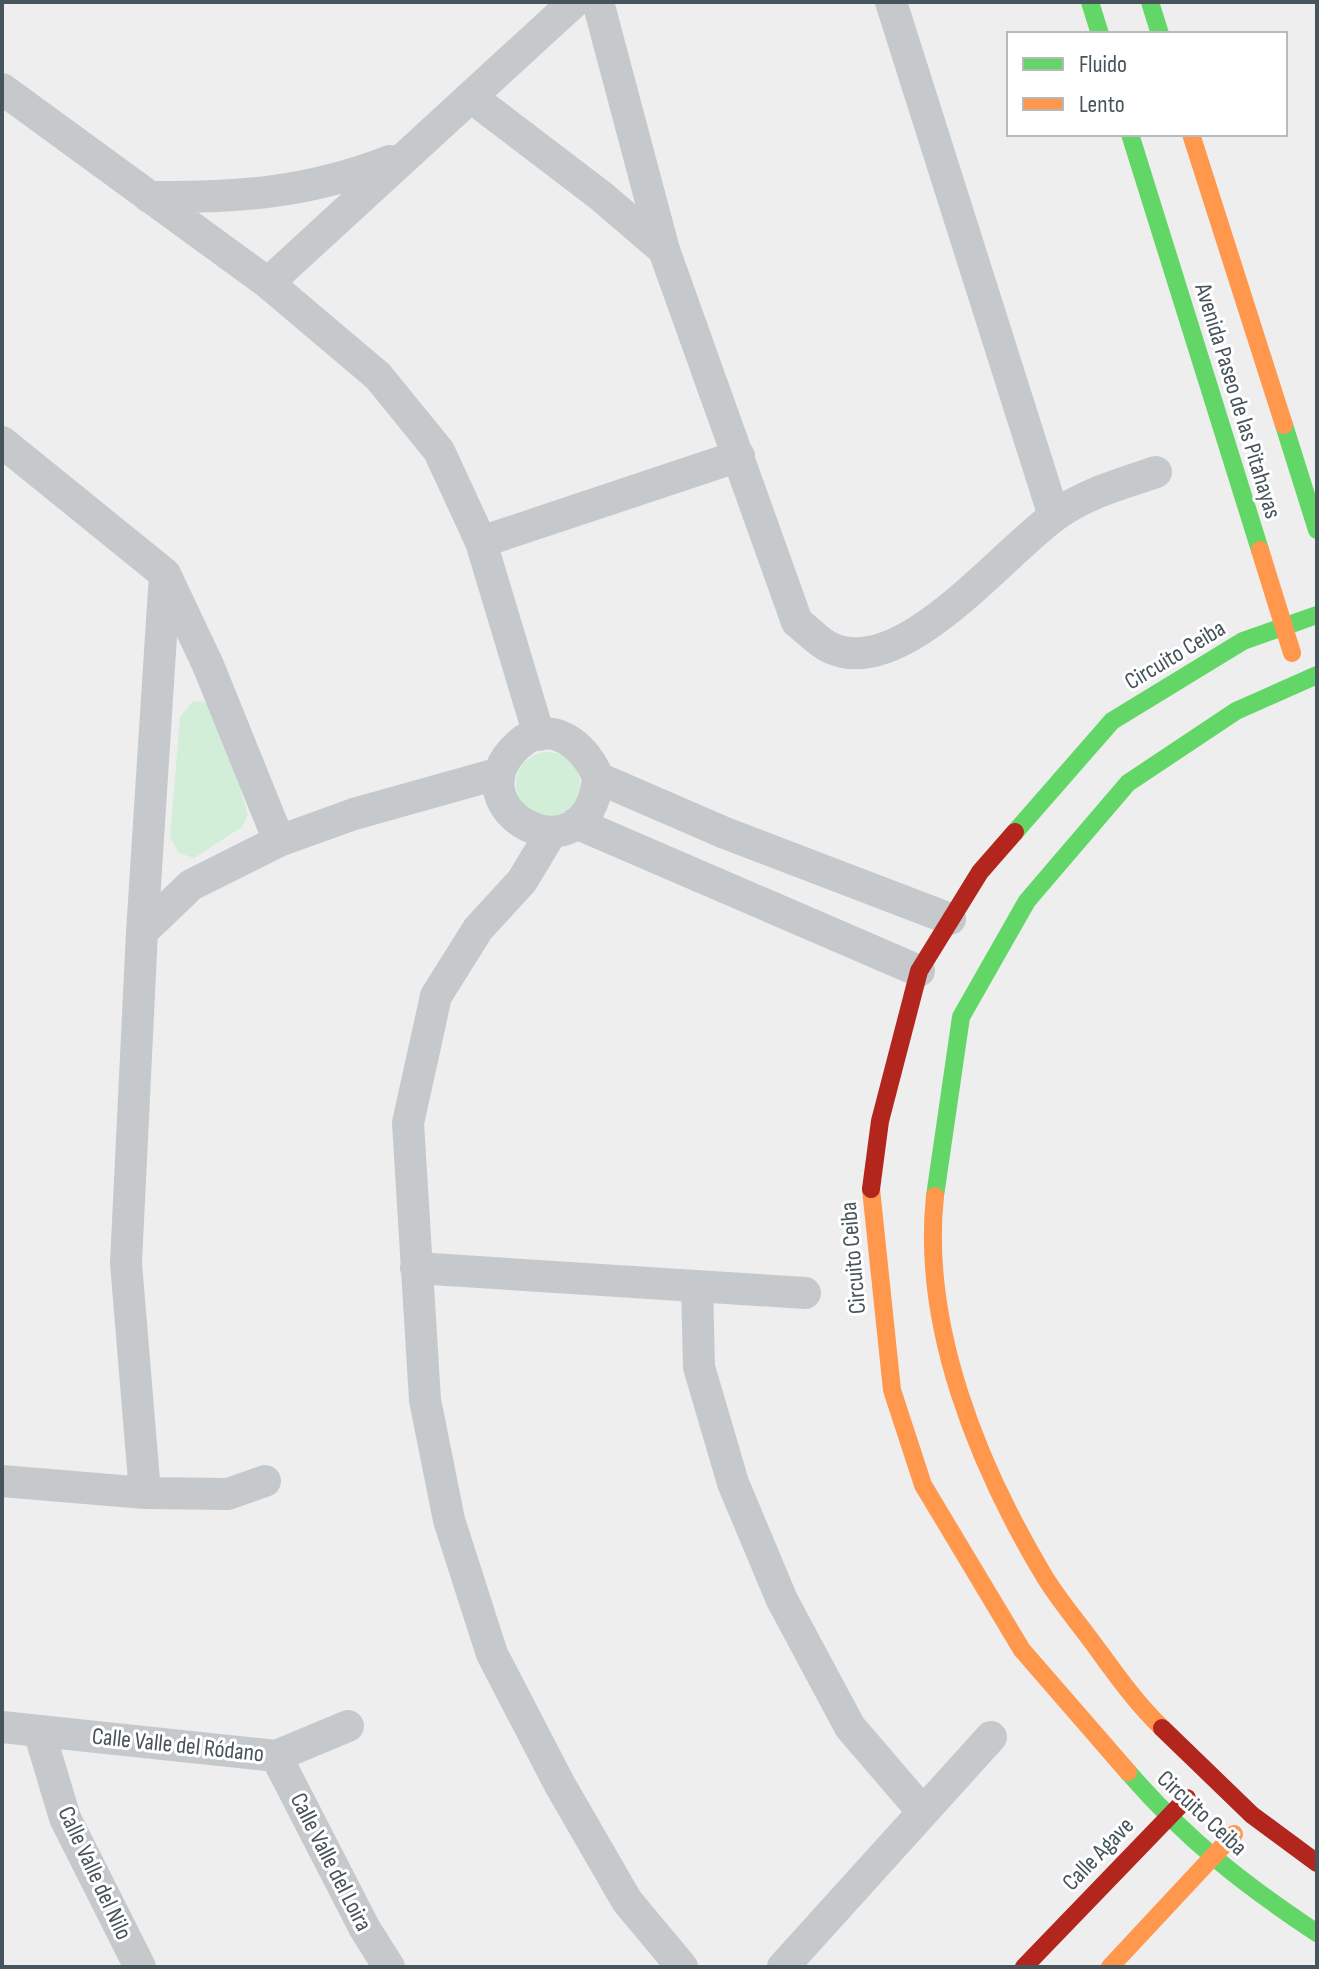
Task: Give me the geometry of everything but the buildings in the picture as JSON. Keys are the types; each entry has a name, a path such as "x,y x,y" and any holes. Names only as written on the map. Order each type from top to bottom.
{"street":[{"path":"268,283 574,2"},
{"path":"598,2 664,250 797,622 832,649 875,654 923,631 1054,516 1085,496 1156,472"},
{"path":"891,2 1054,516"},
{"path":"1090,2 1099,32"},
{"path":"1150,2 1159,32"},
{"path":"2,89 268,283 378,376 439,451 481,542 539,735"},
{"path":"471,97 601,196 664,250"},
{"name":"Avenida Paseo de las Pitahayas","path":"1131,136 1284,627 1309,678"},
{"name":"Avenida Paseo de las Pitahayas","path":"1192,136 1317,530"},
{"path":"149,197 231,198 341,180 408,154"},
{"path":"2,442 165,574 208,665 279,841"},
{"path":"481,542 739,456"},
{"path":"145,1493 126,1263 142,932 165,574"},
{"name":"Circuito Ceiba","path":"1317,615 1243,641 1112,721 980,872 919,971 880,1121 872,1180 886,1285 892,1390 923,1485 1022,1650 1167,1817 1238,1880 1317,1933"},
{"name":"Circuito Ceiba","path":"1309,678 1236,711 1128,783 1027,901 961,1017 941,1141 930,1241 930,1280 948,1352 987,1468 1044,1576 1139,1706 1252,1815 1317,1863"},
{"path":"539,735 559,735 578,744 591,759 598,778 596,798 586,816 563,828 533,831 517,822 505,808 499,791 500,773 507,756 521,742 539,735"},
{"path":"142,932 191,885 279,841 354,814 500,773"},
{"path":"598,778 725,833 950,919"},
{"path":"563,828 707,881 919,971"},
{"path":"563,828 522,881 478,929 436,996 408,1123 425,1400 449,1520 492,1654 560,1785 627,1901 682,1967"},
{"path":"707,881 725,833"},
{"path":"416,1268 805,1293"},
{"path":"697,1286 699,1367 733,1483 782,1600 850,1727 923,1812"},
{"path":"2,1481 145,1493 228,1494 265,1481"},
{"name":"Calle Valle del Ródano","path":"2,1727 276,1756 348,1726"},
{"name":"Calle Valle del Nilo","path":"39,1731 65,1818 140,1967"},
{"path":"783,1967 991,1737"},
{"name":"Calle Valle del Loira","path":"276,1756 365,1929 389,1967"},
{"name":"Calle Agave","path":"1024,1967 1209,1776"},
{"path":"1110,1967 1252,1815"}],"green space":[{"path":"193,701 208,703 219,715 248,815 242,827 194,858 179,853 170,837 180,717"},
{"path":"542,752 554,752 571,761 578,772 578,796 571,807 554,816 542,816 530,811 521,802 516,790 516,778 521,766 530,757"}],"traffic: fast":[{"path":"1090,2 1099,32"},
{"path":"1150,2 1159,32"},
{"path":"1131,136 1260,550"},
{"path":"1284,425 1317,530"},
{"path":"1015,832 1112,721 1243,641 1317,615"},
{"path":"935,1196 961,1017 1027,901 1128,783 1236,711 1317,675"},
{"path":"1128,1772 1172,1819 1217,1860 1317,1933"}],"traffic: slow":[{"path":"1192,136 1284,425"},
{"path":"1260,550 1292,653"},
{"path":"871,1189 892,1390 923,1485 1022,1650 1128,1772"},
{"path":"935,1196 933,1245 937,1295 959,1393 977,1441 1019,1532 1049,1583 1126,1687 1162,1728"},
{"path":"1110,1967 1234,1834"}],"traffic: jam":[{"path":"871,1189 880,1121 919,971 980,872 1015,832"},
{"path":"1162,1728 1252,1815 1317,1863"},
{"path":"1024,1967 1187,1798"}]}
